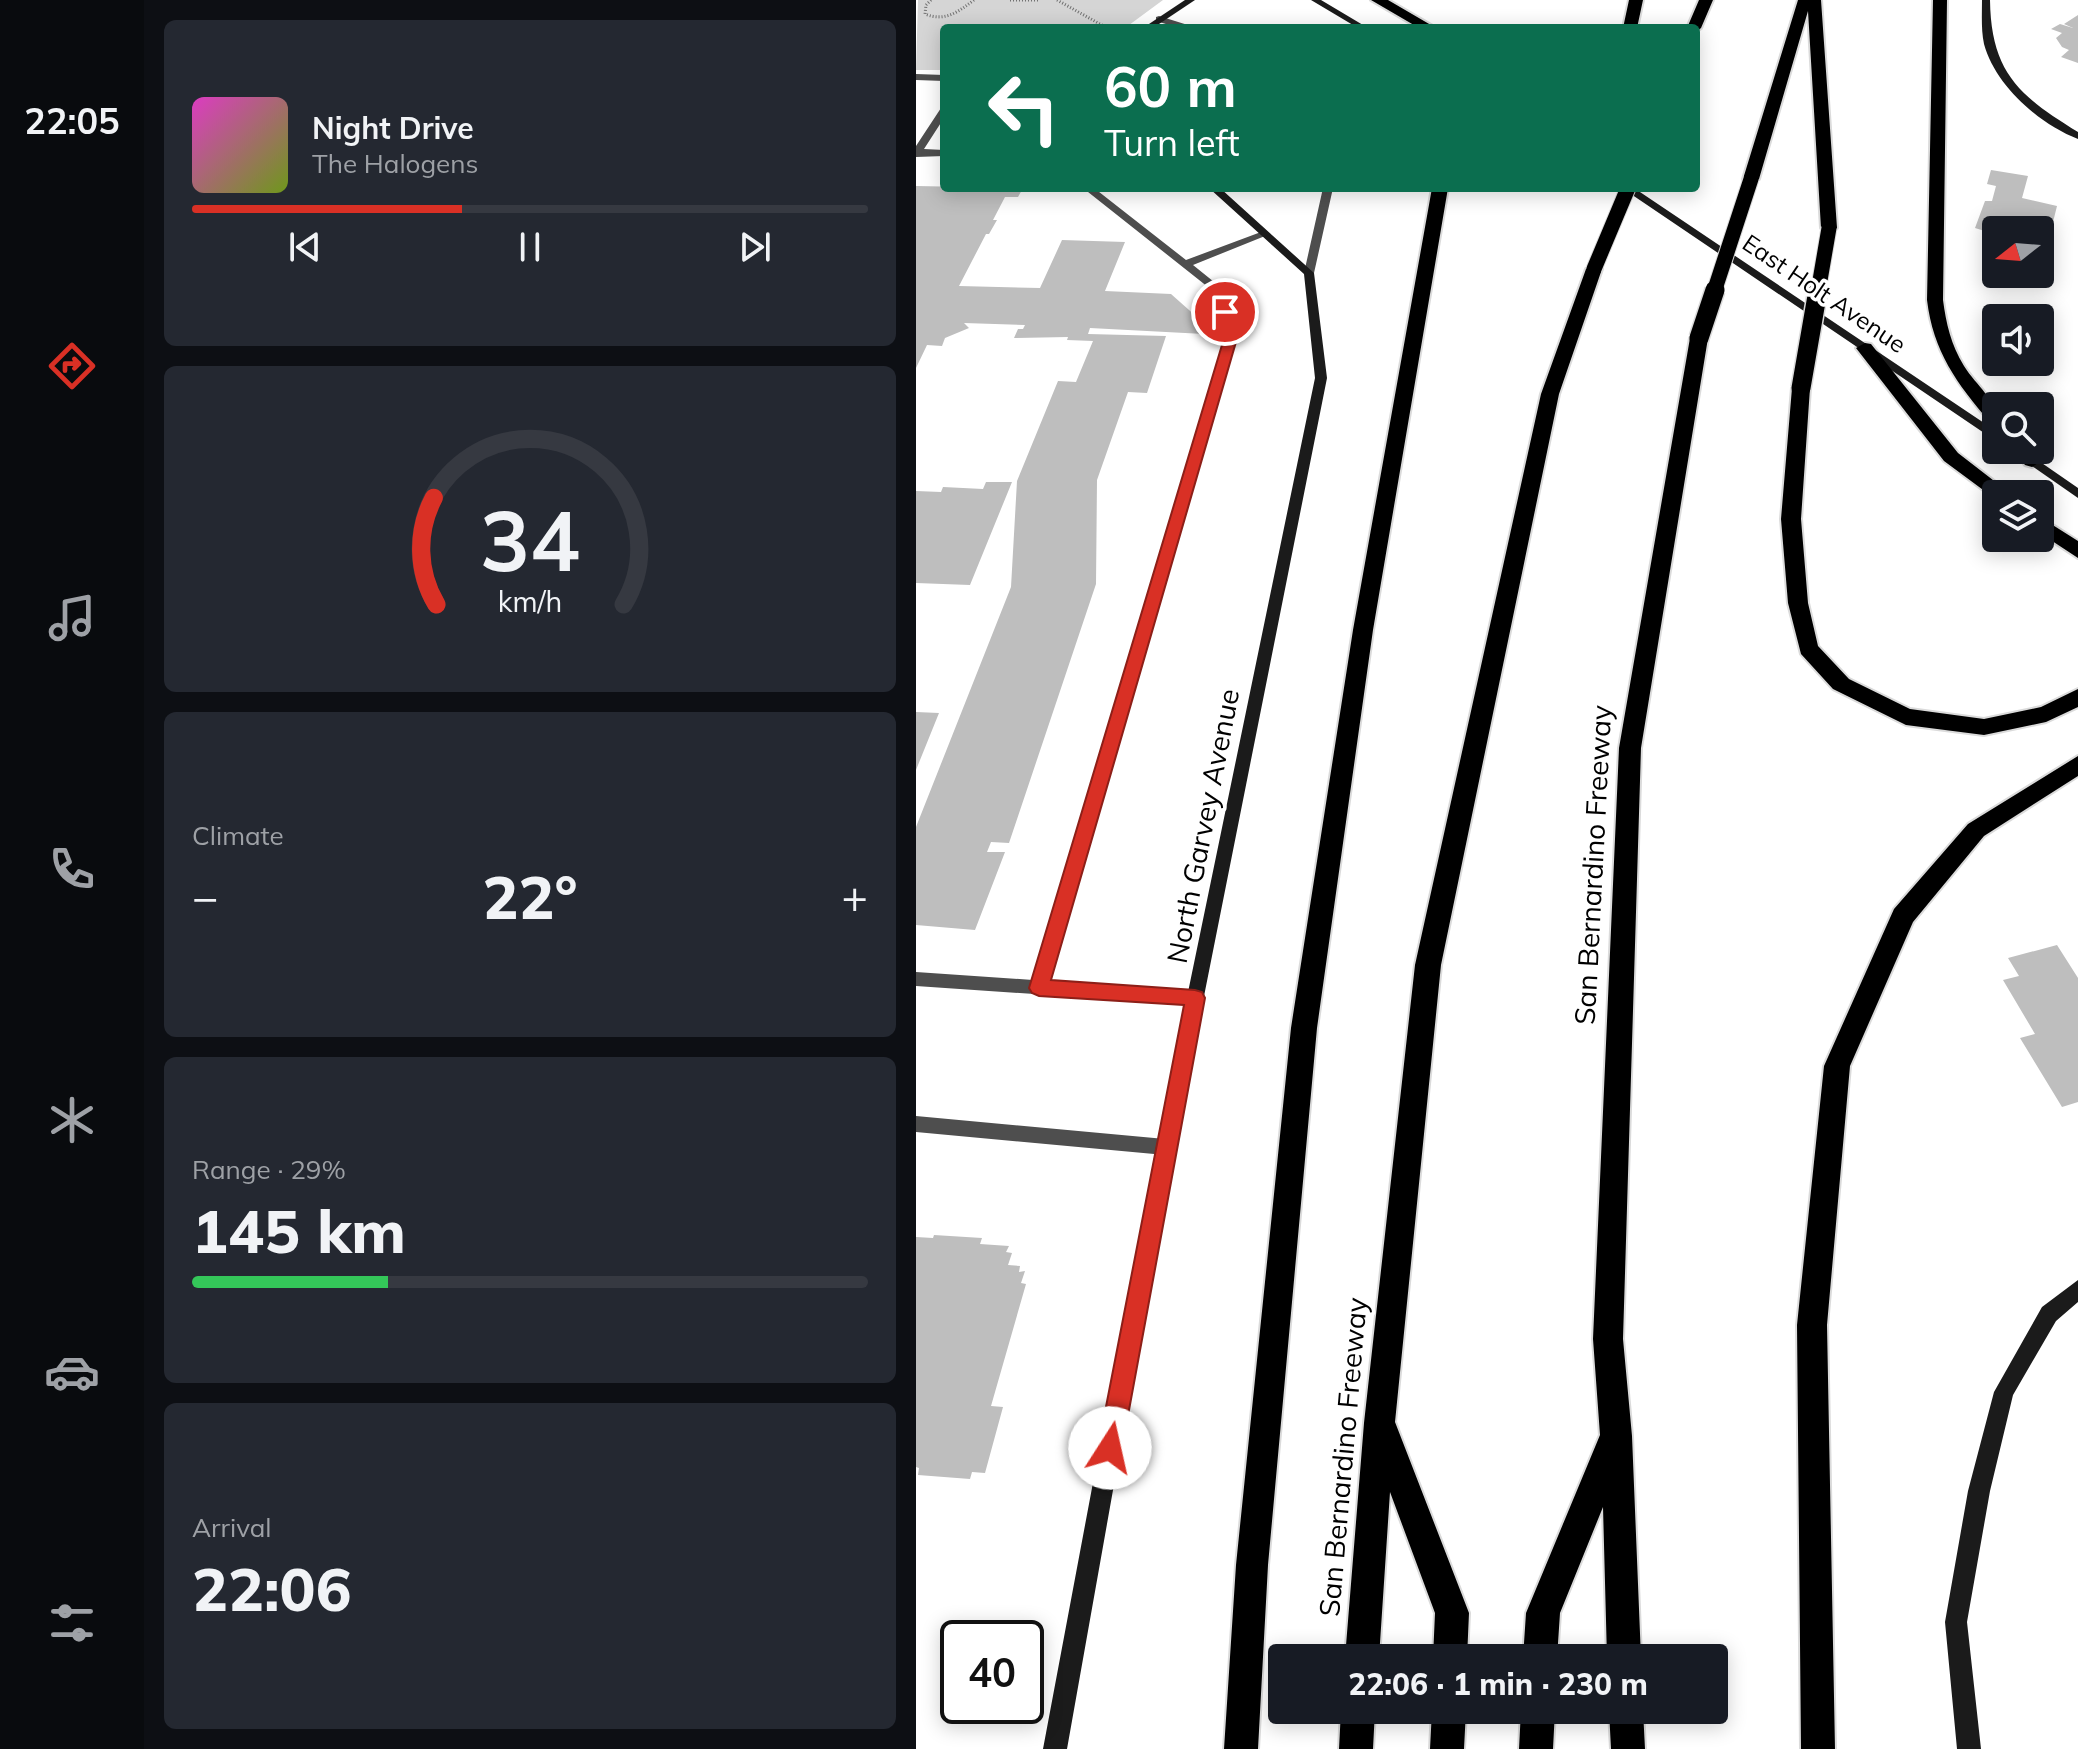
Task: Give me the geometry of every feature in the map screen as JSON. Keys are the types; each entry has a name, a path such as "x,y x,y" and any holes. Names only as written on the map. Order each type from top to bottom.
{"highway":[{"path":"1378,0 1422,24"},
{"path":"1631,24 1636,0"},
{"path":"1696,24 1706,0"},
{"name":"San Bernardino Freeway","path":"1623,1644 1616,1436 1608,1339 1630,748 1699,338 1805,0"},
{"path":"1814,0 1829,228 1801,388 1791,519 1798,603 1808,649 1841,684 1906,717 1984,727 2046,714 2078,697"},
{"path":"1940,0 1935,300 1938,331 1946,352 1982,400"},
{"path":"1241,1749 1252,1565 1304,1028 1363,630 1439,192"},
{"name":"San Bernardino Freeway","path":"1363,1644 1379,1423 1428,965 1550,394 1594,269 1626,192"},
{"path":"1865,348 1951,457 1982,480"},
{"path":"2054,533 2078,551"},
{"path":"1818,1749 1812,1325 1837,1066 1903,916 1976,830 2078,765"},
{"path":"1379,1423 1452,1613 1451,1644"},
{"path":"1541,1644 1543,1613 1616,1436"},
{"path":"1356,1749 1357,1724"},
{"path":"1447,1749 1448,1724"},
{"path":"1536,1749 1537,1724"},
{"path":"1627,1724 1628,1749"}],"street":[{"path":"1152,24 1191,0"},
{"path":"1315,0 1357,24"},
{"path":"1986,0 1989,43 1998,66 2016,90 2078,136"},
{"path":"1159,19 1175,24"},
{"path":"916,77 940,78"},
{"path":"917,153 940,116"},
{"path":"917,153 940,153"},
{"path":"1039,988 1231,335 1218,290 1093,192"},
{"path":"1218,192 1309,273 1327,192"},
{"name":"East Holt Avenue","path":"1634,192 1982,427"},
{"path":"1185,264 1265,234"},
{"name":"North Garvey Avenue","path":"1055,1749 1165,1147 1321,378 1309,273"},
{"path":"2038,464 2078,494"},
{"path":"916,979 1195,998"},
{"path":"916,1124 1165,1147"},
{"path":"1969,1749 1956,1622 1979,1491 2004,1392 2049,1314 2078,1289"}],"path":[{"path":"931,0 926,5 925,14 946,18 959,14 974,0"},
{"path":"1010,0 1039,0"},
{"path":"1057,0 1100,24"}],"shaded area":[{"path":"918,0 1163,0 1130,24 940,24 940,70 916,70"}],"building":[{"path":"2078,15 2078,63 2061,57 2069,50 2062,47 2056,38 2062,33 2051,29 2060,24 2073,28 2064,24"},
{"path":"1991,170 2028,176 2022,198 2057,206 2054,218 1982,216 1982,230 1975,228 1985,201 1992,201 1996,186 1987,184"},
{"path":"916,186 940,186 940,192 1021,192 1018,197 1005,197 993,220 997,220 986,234 959,286 1040,288 1062,240 1125,242 1105,291 1171,294 1207,326 1204,334 1090,328 1088,334 1166,336 1147,393 1128,392 1097,480 1096,584 1009,843 991,842 987,852 1005,852 975,930 916,925 916,827 1011,587 1017,481 1058,381 1076,382 1093,341 1067,340 1068,337 1014,338 1018,329 1023,329 1025,325 964,323 969,328 945,338 942,346 927,345 916,368"},
{"path":"986,482 1012,482 970,585 916,583 916,491 941,492 943,487 983,489"},
{"path":"916,712 939,713 916,770"},
{"path":"2057,945 2078,978 2078,1102 2062,1107 2020,1038 2035,1034 2003,980 2019,976 2008,958"},
{"path":"934,1235 982,1238 980,1244 1009,1246 1006,1252 1012,1253 1008,1265 1020,1266 1019,1272 1025,1271 1021,1283 1026,1284 991,1406 1003,1407 985,1473 972,1472 970,1479 918,1475 919,1468 916,1467 916,1237 933,1238"}],"route":[{"path":"1110,1448 1195,998 1039,988 1231,335 1225,312"}]}
